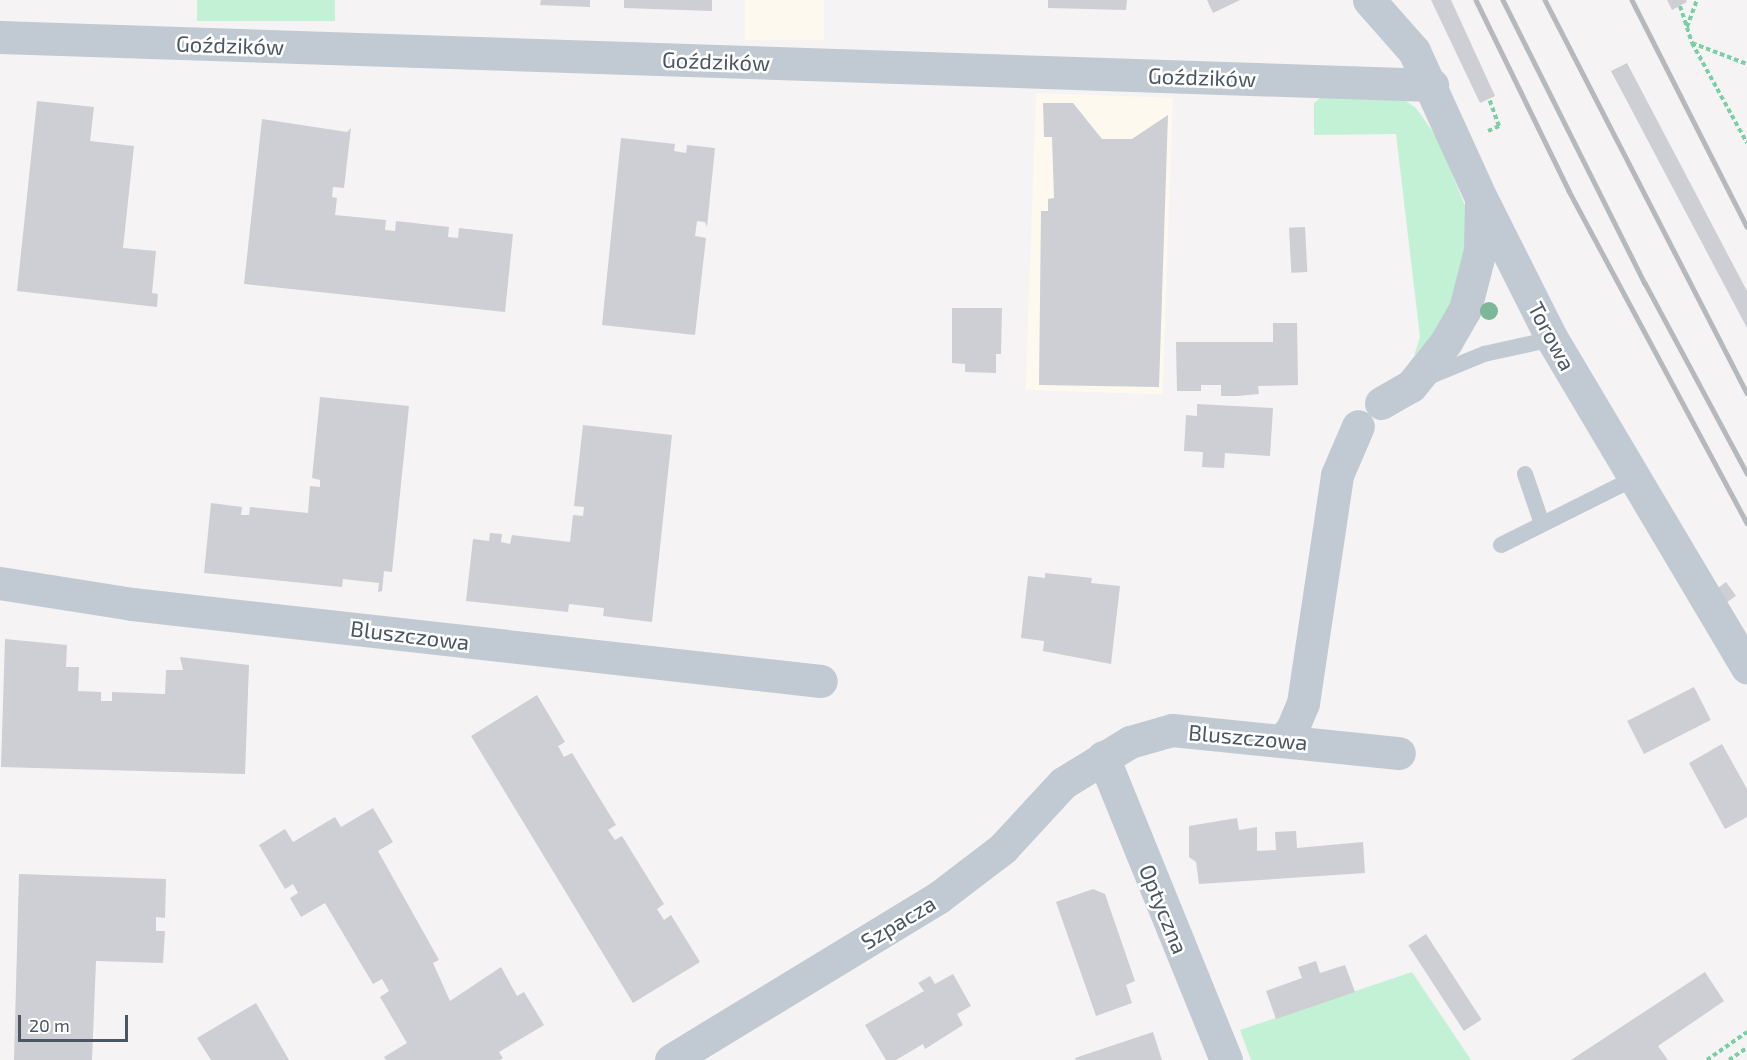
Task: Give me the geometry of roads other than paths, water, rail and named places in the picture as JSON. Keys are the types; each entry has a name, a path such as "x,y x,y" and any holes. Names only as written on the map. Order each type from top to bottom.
{"street":[{"name":"Torowa","path":"1369,0 1414,51 1432,85 1482,200 1552,339 1747,668"},
{"name":"Goździków","path":"0,37 1432,85"},
{"path":"1381,403 1412,386 1446,342 1465,309 1480,250 1482,200"},
{"path":"1283,740 1292,729 1303,703 1337,475 1358,426"},
{"name":"Bluszczowa","path":"0,584 132,604 821,681"},
{"name":"Bluszczowa","path":"1103,757 1130,742 1172,730 1399,753"},
{"name":"Szpacza","path":"671,1060 939,897 1003,848 1063,783 1103,757"},
{"name":"Optyczna","path":"1103,757 1226,1060"}],"lane":[{"path":"1412,386 1461,361 1552,339"},
{"path":"1525,474 1542,524"},
{"path":"1501,545 1633,478"}],"railway":[{"path":"1476,0 1569,191 1747,523"},
{"path":"1503,0 1645,283 1747,473"},
{"path":"1545,0 1747,393"},
{"path":"1632,0 1747,227"}]}
